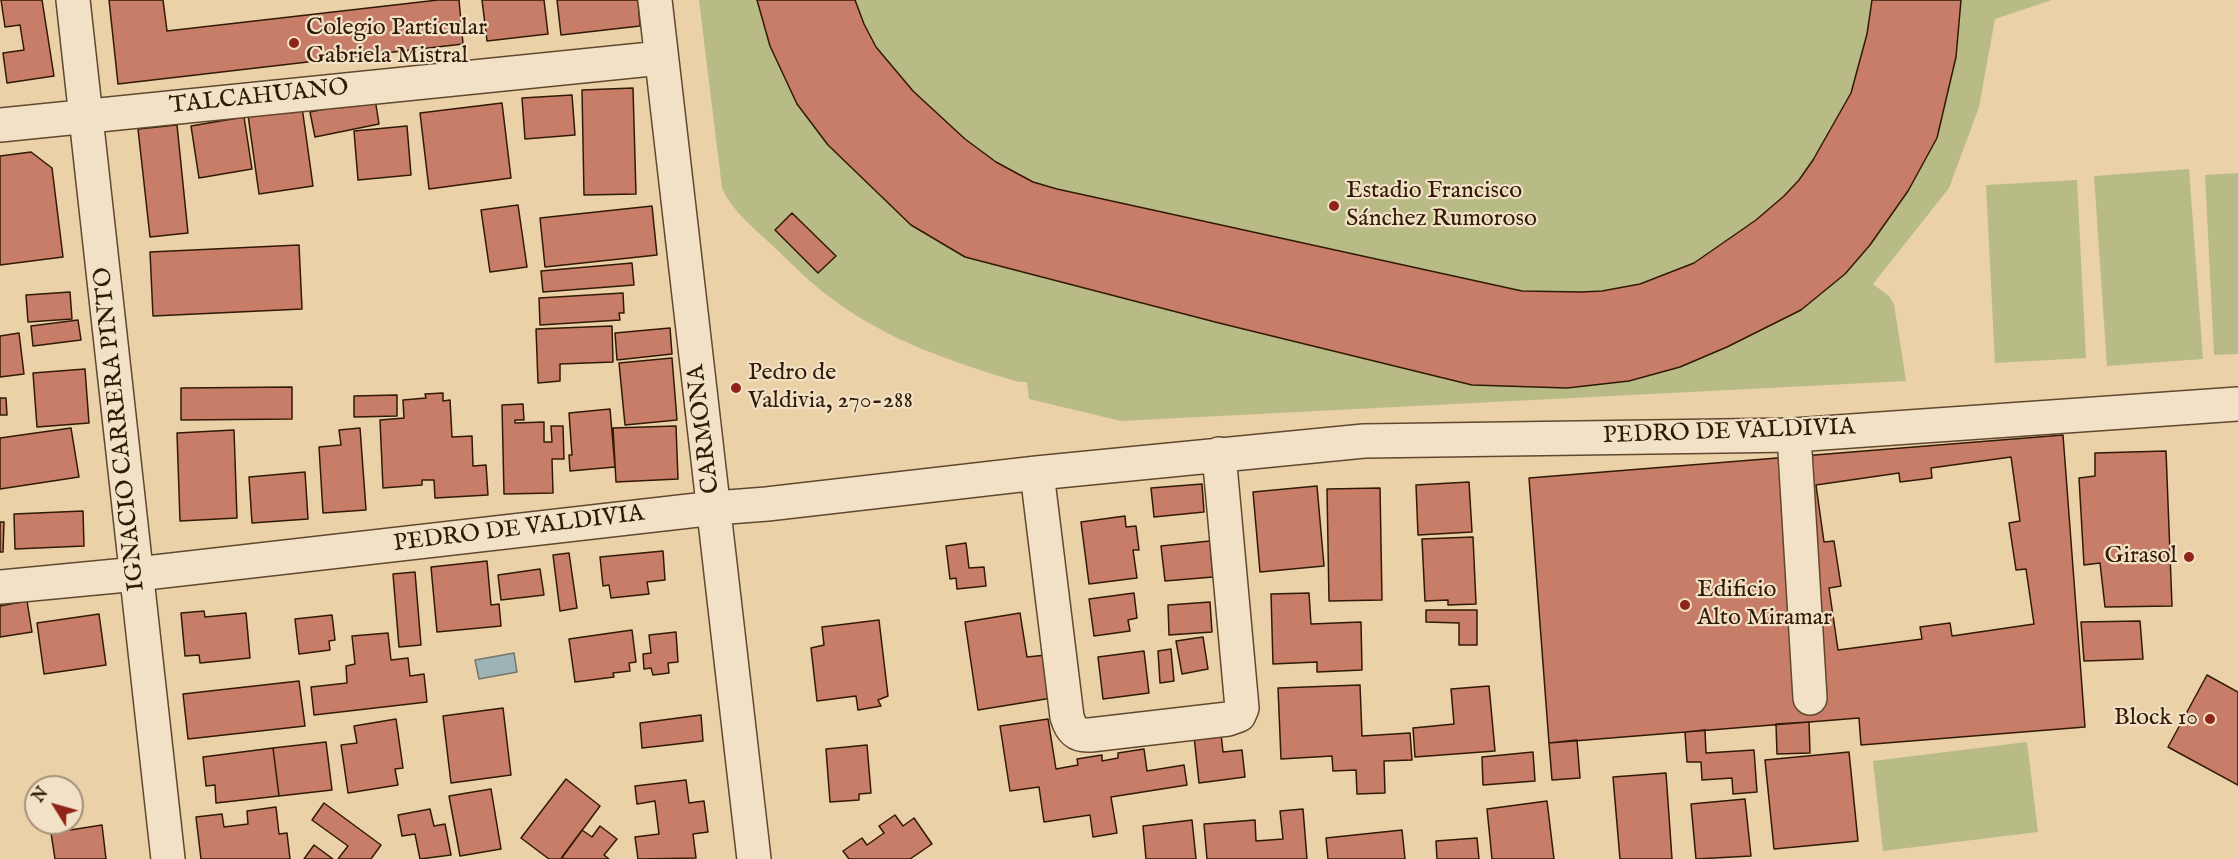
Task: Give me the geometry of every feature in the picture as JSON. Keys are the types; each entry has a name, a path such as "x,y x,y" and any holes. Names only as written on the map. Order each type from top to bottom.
{"street":[{"name":"IGNACIO CARRERA PINTO","path":"73,0 168,859"},
{"name":"CARMONA","path":"655,0 754,859"},
{"name":"TALCAHUANO","path":"0,125 661,58"},
{"name":"PEDRO DE VALDIVIA","path":"0,587 137,574 1037,473 1364,441 1794,435 2238,404"},
{"path":"1794,435 1810,698"},
{"path":"1037,473 1067,717 1070,726 1082,736 1228,720 1239,715 1242,708 1219,454"}],"green space":[{"name":"Estadio Francisco Sánchez Rumoroso","path":"699,0 2052,0 1995,19 1979,107 1949,188 1873,284 1889,296 1894,304 1906,381 1121,421 1029,399 1027,382 1019,382 947,359 878,328 818,288 744,219 722,188"},
{"path":"2189,169 2203,359 2107,366 2094,176"},
{"path":"2238,173 2238,354 2214,355 2205,175"},
{"path":"2077,180 2086,358 1995,363 1986,185"},
{"path":"2027,742 2038,832 1883,851 1873,761"}],"shaded area":[{"path":"514,653 517,672 479,679 475,660"}],"building":[{"path":"1,0 42,0 54,76 7,83 3,53 24,50 20,25 5,27"},
{"name":"Colegio Particular Gabriela Mistral","path":"109,0 163,0 167,31 438,0 459,0 463,44 118,84"},
{"path":"482,0 544,0 548,34 487,41"},
{"path":"557,0 638,0 640,26 561,35"},
{"path":"757,0 855,0 876,47 913,91 965,139 996,162 1033,182 1522,291 1581,292 1602,291 1640,284 1694,263 1756,220 1784,196 1813,160 1851,93 1867,34 1872,0 1961,0 1956,57 1937,138 1908,191 1870,245 1845,274 1801,310 1727,347 1680,367 1629,381 1567,388 1472,385 1219,323 965,257 911,225 828,145 797,104 770,46"},
{"path":"633,88 636,194 584,195 582,90"},
{"path":"572,95 575,135 525,139 522,98"},
{"path":"375,99 379,124 315,137 310,112"},
{"path":"502,103 511,178 429,189 420,113"},
{"path":"302,107 313,186 259,194 248,115"},
{"path":"244,117 252,169 199,178 191,126"},
{"path":"177,125 188,233 150,237 138,129"},
{"path":"407,126 411,175 358,180 354,131"},
{"path":"31,152 52,168 63,257 0,265 0,156"},
{"path":"518,205 527,267 490,272 481,210"},
{"path":"652,206 657,255 545,267 540,218"},
{"path":"792,213 836,256 818,273 775,230"},
{"path":"299,245 302,309 153,316 150,252"},
{"path":"632,263 634,285 543,292 541,271"},
{"path":"70,292 72,319 28,322 26,295"},
{"path":"623,293 624,313 619,313 620,320 540,325 539,298"},
{"path":"78,320 81,340 33,346 31,326"},
{"path":"612,326 613,362 560,364 560,381 538,383 536,329"},
{"path":"670,328 672,354 617,360 615,333"},
{"path":"19,333 24,374 0,377 0,336"},
{"path":"672,358 677,420 625,425 619,363"},
{"path":"85,369 89,423 37,427 33,373"},
{"path":"292,387 292,419 181,420 181,388"},
{"path":"443,393 443,401 450,400 452,437 472,436 473,466 486,465 488,495 435,498 434,480 422,480 422,485 383,488 380,420 404,418 403,400 426,398 425,394"},
{"path":"397,395 397,416 354,417 354,396"},
{"path":"0,398 6,398 7,415 0,415"},
{"path":"523,404 524,420 515,420 515,423 544,422 544,442 552,442 551,426 563,426 564,459 552,459 553,493 504,494 502,405"},
{"path":"610,409 615,467 570,471 569,455 572,455 569,413"},
{"path":"676,426 678,479 616,482 613,428"},
{"path":"71,428 79,477 0,489 0,438"},
{"path":"360,428 366,510 323,513 319,447 341,445 339,430"},
{"path":"234,430 237,518 180,521 177,433"},
{"name":"Edificio Alto Miramar","path":"2063,435 2085,727 1861,745 1859,718 1549,743 1529,478","holes":["2011,457 2020,521 2009,523 2016,570 2026,569 2034,624 1952,636 1950,623 1920,627 1922,639 1838,650 1829,588 1841,586 1834,541 1824,542 1816,485 1899,473 1900,482 1932,478 1931,468"]},
{"path":"2166,451 2172,606 2105,607 2100,563 2084,565 2079,478 2095,476 2095,453"},
{"path":"305,472 308,519 252,523 249,477"},
{"path":"1469,482 1472,532 1418,535 1416,485"},
{"path":"1202,484 1204,512 1154,517 1151,488"},
{"path":"1317,486 1324,566 1260,572 1253,492"},
{"path":"1380,488 1382,600 1329,601 1327,489"},
{"path":"83,511 84,546 15,549 14,514"},
{"path":"1125,516 1126,527 1136,526 1139,550 1133,550 1137,578 1089,584 1081,522"},
{"path":"0,522 4,522 3,552 0,552"},
{"path":"1473,537 1476,604 1448,605 1448,600 1425,601 1422,539"},
{"path":"1210,541 1213,577 1165,581 1161,546"},
{"path":"966,543 969,568 984,567 986,586 957,589 956,578 950,579 946,546"},
{"path":"663,551 665,580 647,582 649,594 611,598 609,585 603,586 600,557"},
{"path":"569,553 577,608 560,611 553,555"},
{"path":"487,561 491,605 499,604 501,626 437,632 431,567"},
{"path":"540,569 544,595 501,600 498,575"},
{"path":"415,572 421,645 399,647 393,574"},
{"path":"1134,593 1137,618 1128,620 1130,631 1094,636 1089,599"},
{"path":"1309,593 1311,624 1361,622 1362,670 1317,672 1317,662 1273,664 1271,594"},
{"path":"27,601 32,632 0,637 0,606"},
{"path":"1210,602 1212,632 1169,635 1168,605"},
{"path":"1426,610 1477,610 1477,645 1459,645 1459,623 1426,622"},
{"path":"204,611 205,617 246,613 250,658 200,663 199,655 185,656 181,613"},
{"path":"1020,613 1027,657 1046,655 1052,698 978,710 965,622"},
{"path":"99,614 106,665 44,674 37,623"},
{"path":"332,615 335,640 329,641 330,650 299,654 295,619"},
{"path":"879,620 888,696 878,700 881,706 858,710 856,696 817,701 811,648 824,645 822,627"},
{"path":"2140,621 2143,659 2084,661 2081,622"},
{"path":"632,630 636,662 629,663 630,671 613,673 614,677 575,682 569,639"},
{"path":"676,632 678,662 668,663 669,673 653,675 651,668 644,669 643,654 651,653 649,635"},
{"path":"388,633 391,660 408,658 410,676 424,674 427,702 314,715 311,687 347,683 346,666 355,664 352,636"},
{"path":"1203,637 1208,669 1182,674 1176,641"},
{"path":"1171,649 1174,681 1160,683 1158,651"},
{"path":"1144,651 1149,693 1103,699 1098,657"},
{"name":"Block 10","path":"2207,675 2238,692 2238,785 2168,747"},
{"path":"299,681 305,726 188,739 183,694"},
{"path":"1360,685 1362,736 1410,733 1412,760 1384,761 1385,793 1357,794 1356,770 1333,771 1332,756 1281,759 1278,688"},
{"path":"1489,686 1495,751 1415,757 1413,728 1454,724 1451,689"},
{"path":"503,708 511,775 451,783 443,716"},
{"path":"701,715 703,741 642,748 640,723"},
{"path":"396,719 403,768 395,769 398,785 348,793 341,745 357,743 354,726"},
{"path":"1048,719 1056,769 1078,765 1077,759 1102,755 1102,761 1118,758 1118,753 1144,749 1147,771 1184,765 1187,785 1111,797 1117,833 1093,837 1090,815 1044,822 1039,787 1010,791 1000,726"},
{"path":"1809,722 1810,753 1777,754 1776,724"},
{"path":"1705,730 1706,753 1754,750 1757,792 1733,794 1732,778 1702,780 1701,762 1687,762 1685,732"},
{"path":"1221,733 1223,752 1242,750 1245,777 1199,783 1194,736"},
{"path":"1577,740 1580,778 1552,780 1549,743"},
{"path":"326,742 332,790 279,796 273,748"},
{"path":"867,745 871,793 859,794 859,800 830,802 826,749"},
{"path":"273,748 279,796 216,803 215,785 206,786 203,757"},
{"path":"1533,752 1535,781 1483,785 1482,757"},
{"path":"1849,752 1858,841 1774,849 1765,760"},
{"path":"1666,773 1672,859 1620,859 1613,777"},
{"path":"566,779 600,806 561,859 549,859 521,838"},
{"path":"686,780 689,803 704,801 708,832 693,834 696,858 638,859 635,837 659,834 655,801 637,804 635,786"},
{"path":"491,789 501,849 460,856 449,796"},
{"path":"1745,799 1751,856 1696,859 1691,804"},
{"path":"1547,801 1554,859 1492,859 1487,809"},
{"path":"324,803 381,845 371,859 338,859 348,846 312,820"},
{"path":"276,807 279,834 287,833 290,859 201,859 196,817 222,814 224,827 248,824 247,811"},
{"path":"430,809 434,826 445,824 451,855 420,859 415,834 402,836 398,815"},
{"path":"1303,809 1307,859 1207,859 1204,824 1255,820 1256,841 1283,839 1280,811"},
{"path":"895,815 903,826 914,818 932,844 910,859 849,859 843,851 862,838 867,845 884,833 879,826"},
{"path":"1192,820 1196,859 1146,859 1143,826"},
{"path":"102,825 106,859 55,859 51,835 84,835 84,828"},
{"path":"600,826 617,839 604,855 609,859 564,859 562,857 582,830 592,837"},
{"path":"1402,830 1405,859 1328,859 1326,838"},
{"path":"1477,838 1479,859 1437,859 1436,841"},
{"path":"314,845 333,859 304,859"}],"place":[{"name":"Colegio Particular Gabriela Mistral","path":"294,43"},
{"name":"Estadio Francisco Sánchez Rumoroso","path":"1334,206"},
{"name":"Pedro de Valdivia, 270-288","path":"736,388"},
{"name":"Girasol","path":"2189,557"},
{"name":"Edificio Alto Miramar","path":"1685,605"},
{"name":"Block 10","path":"2210,719"}]}
